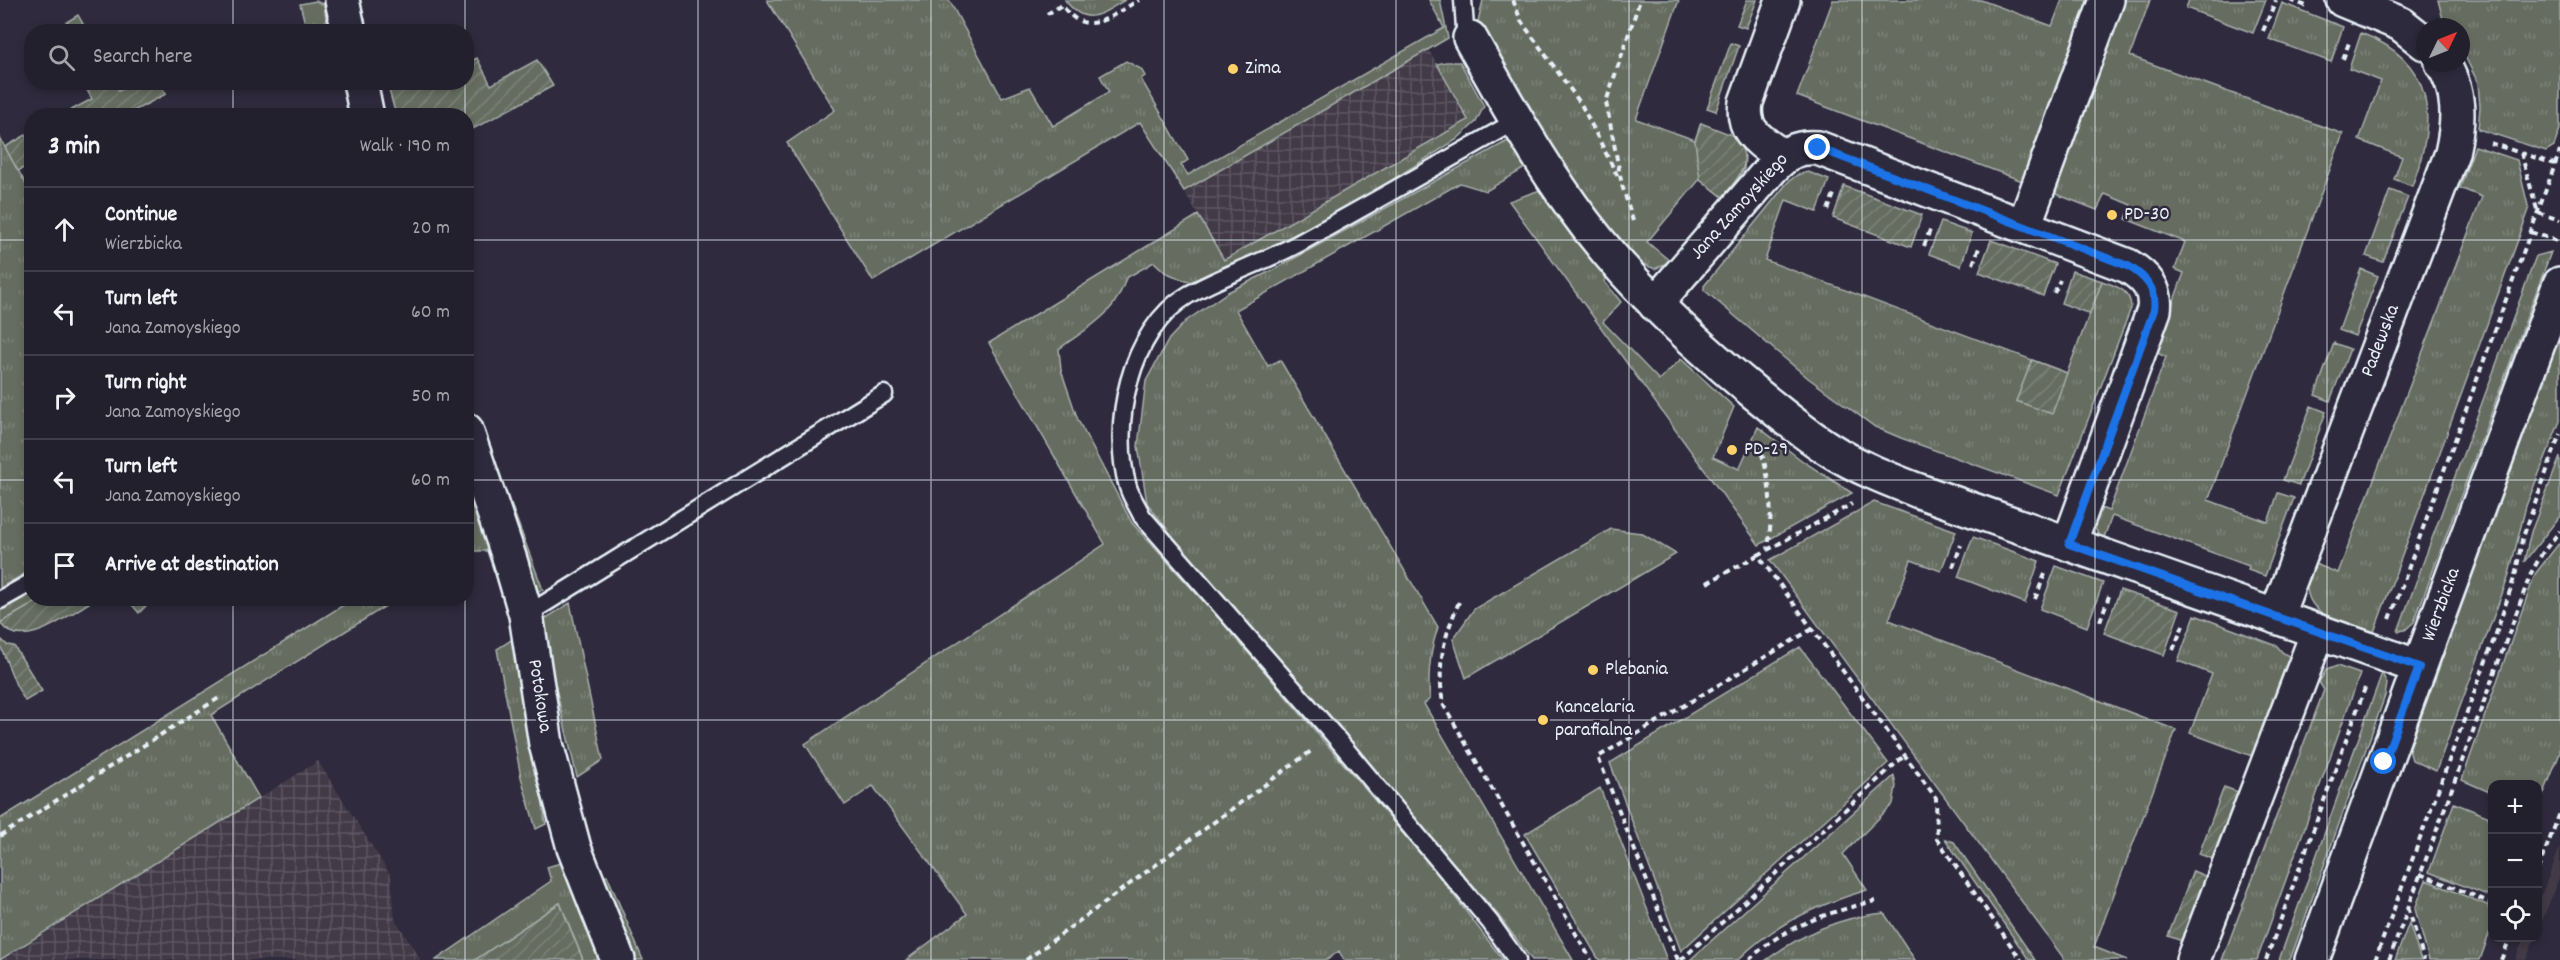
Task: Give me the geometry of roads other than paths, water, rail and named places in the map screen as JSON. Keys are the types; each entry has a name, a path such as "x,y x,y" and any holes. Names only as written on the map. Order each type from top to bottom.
{"street":[{"path":"342,0 347,24"},
{"path":"1783,0 1746,102 1744,114 1748,129 1783,157"},
{"path":"2024,226 2107,0"},
{"path":"2343,0 2413,22"},
{"path":"1470,38 1572,206 1624,271 1655,304 1736,377 1791,421 1842,457 1880,476 1919,491 2419,667"},
{"name":"Padewska","path":"2276,617 2452,153 2458,111 2452,81 2447,72"},
{"path":"362,90 365,108"},
{"name":"Jana Zamoyskiego","path":"1655,304 1783,157 1794,149 1805,147 1818,148 2128,266 2141,274 2150,284 2156,297 2154,310 2069,544"},
{"name":"Wierzbicka","path":"2312,960 2560,284"},
{"name":"Potokowa","path":"474,454 526,615 546,744 574,848 618,960"},
{"path":"2193,960 2318,632"}],"lane":[{"path":"1463,0 1465,28 1470,38"},
{"path":"1517,960 1490,922 1333,734 1142,516 1129,488 1122,453 1122,420 1133,365 1147,335 1186,296 1287,250 1518,120"},
{"path":"526,615 884,394"},
{"path":"0,600 24,586"}],"place":[{"name":"Zima","path":"1233,69"},
{"name":"PD-30","path":"2112,215"},
{"name":"PD-29","path":"1732,450"},
{"name":"Plebania","path":"1593,670"},
{"name":"Kancelaria parafialna","path":"1543,720"}]}
